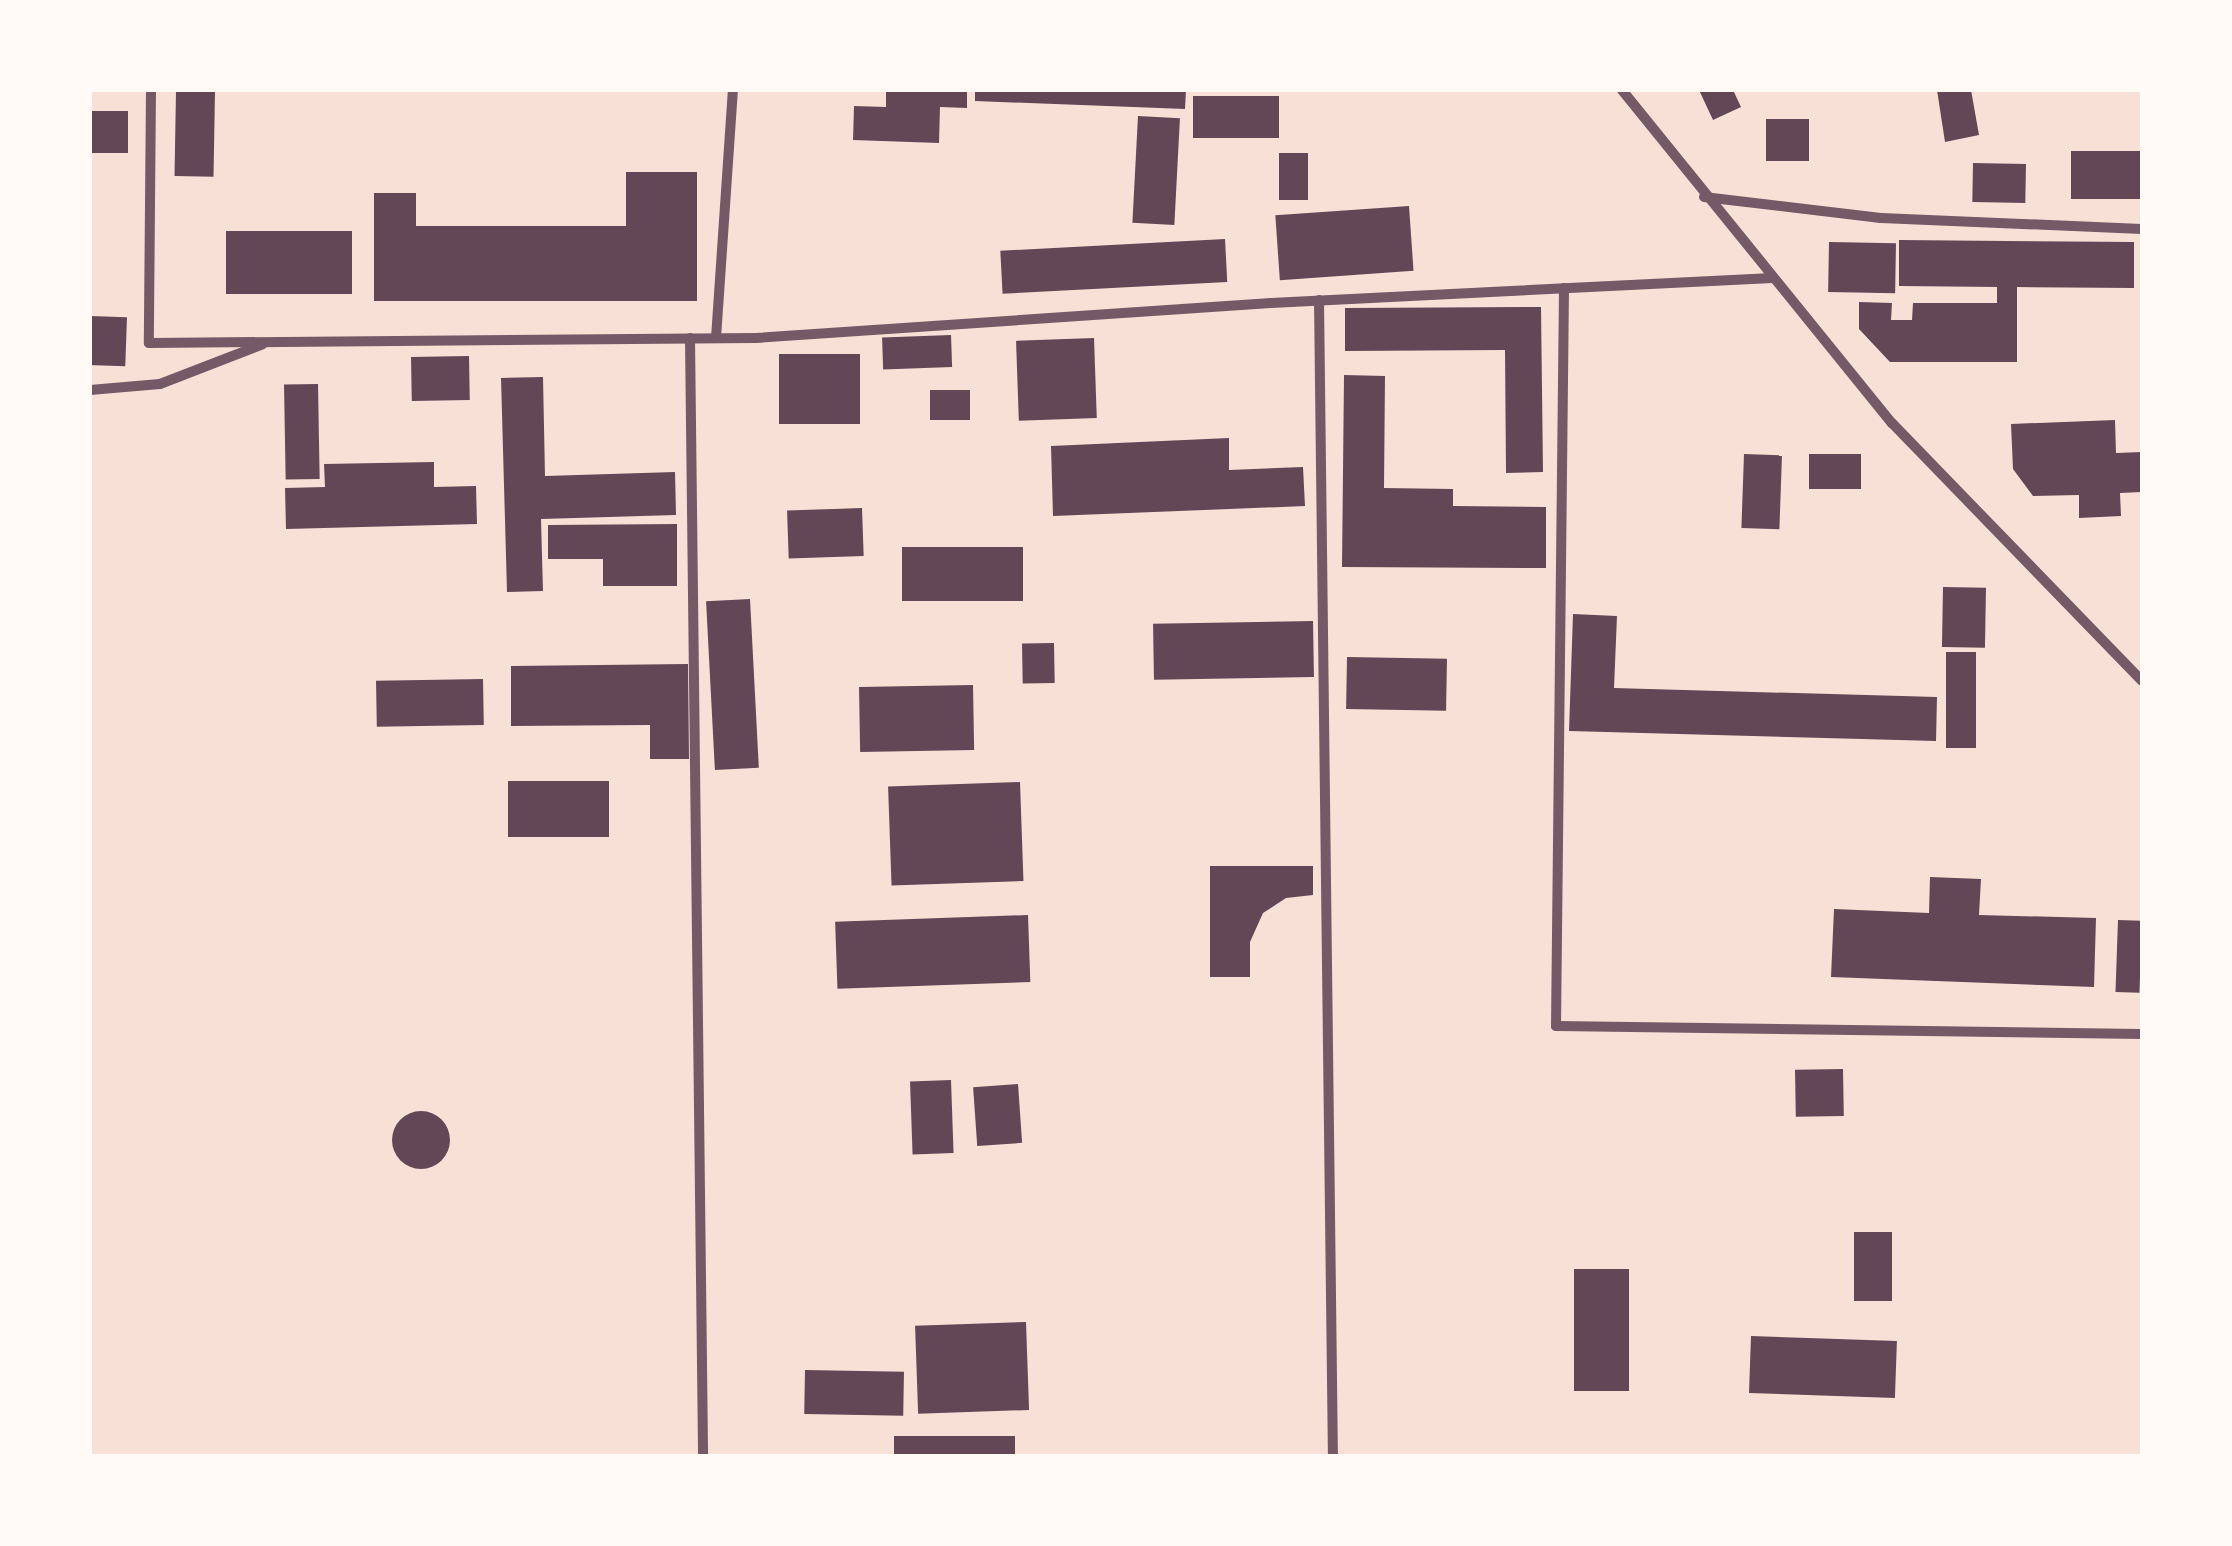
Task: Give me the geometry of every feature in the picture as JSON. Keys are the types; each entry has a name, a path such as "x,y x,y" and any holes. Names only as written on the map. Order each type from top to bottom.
{"street":[{"path":"151,90 149,343 716,338 1318,300 1772,278"},
{"path":"716,338 734,90"},
{"path":"1622,90 1704,197 1892,423 2142,680"},
{"path":"1704,197 1881,218 2142,228"},
{"path":"1564,288 1556,1026 2142,1034"},
{"path":"1318,300 1333,1456"},
{"path":"690,338 702,1456"},
{"path":"90,390 160,384 269,342"}],"building":[{"path":"886,90 967,90 967,108 940,107 939,143 853,140 854,106 886,107"},
{"path":"975,90 1186,90 1185,109 975,101"},
{"path":"1699,90 1733,90 1741,107 1713,120"},
{"path":"1937,90 1971,90 1979,135 1945,142"},
{"path":"176,91 215,92 214,177 175,176"},
{"path":"1193,96 1279,96 1279,138 1193,138"},
{"path":"90,111 128,111 128,153 90,153"},
{"path":"1138,116 1180,118 1174,225 1132,223"},
{"path":"1766,119 1809,119 1809,161 1766,161"},
{"path":"2071,151 2142,151 2142,199 2071,199"},
{"path":"1279,153 1308,153 1308,200 1279,200"},
{"path":"1973,163 2026,164 2025,203 1972,202"},
{"path":"626,172 697,172 697,301 374,301 374,193 416,193 416,226 626,226"},
{"path":"1409,206 1414,271 1280,280 1275,215"},
{"path":"226,231 352,231 352,294 226,294"},
{"path":"1225,239 1227,282 1003,294 1000,251"},
{"path":"1899,240 2134,242 2134,288 2017,287 2017,362 1890,362 1859,329 1859,302 1892,303 1891,320 1912,320 1913,303 1997,303 1997,287 1899,286"},
{"path":"1829,242 1896,243 1895,293 1828,292"},
{"path":"1541,307 1543,472 1506,473 1505,350 1345,351 1345,308"},
{"path":"90,316 127,317 125,366 90,365"},
{"path":"951,335 952,367 883,369 882,337"},
{"path":"1094,338 1097,418 1019,421 1016,341"},
{"path":"779,354 860,354 860,424 779,424"},
{"path":"469,356 470,400 412,401 411,357"},
{"path":"1344,375 1385,376 1384,488 1453,489 1453,506 1546,507 1546,568 1342,567"},
{"path":"543,377 545,476 675,472 676,515 541,519 543,591 507,592 501,378"},
{"path":"318,384 320,479 286,480 284,385"},
{"path":"930,390 970,390 970,420 930,420"},
{"path":"2115,420 2116,453 2142,452 2142,492 2120,493 2121,516 2079,518 2079,495 2033,496 2013,469 2011,424"},
{"path":"1229,438 1229,470 1303,467 1305,506 1053,516 1051,446"},
{"path":"1744,454 1782,455 1779,529 1741,528"},
{"path":"1809,454 1861,454 1861,489 1809,489"},
{"path":"434,462 434,487 476,486 477,524 286,529 285,488 325,487 324,464"},
{"path":"862,508 864,556 789,559 787,511"},
{"path":"677,524 677,586 603,586 603,559 548,559 548,525"},
{"path":"902,547 1023,547 1023,601 902,601"},
{"path":"1943,587 1986,588 1985,648 1942,647"},
{"path":"750,599 759,768 715,770 706,601"},
{"path":"1573,614 1617,616 1614,688 1937,697 1936,741 1569,731"},
{"path":"1313,621 1314,677 1154,680 1153,624"},
{"path":"1054,643 1055,683 1023,684 1022,644"},
{"path":"1946,652 1976,652 1976,748 1946,748"},
{"path":"1347,657 1447,659 1446,711 1346,709"},
{"path":"688,664 689,759 650,759 650,725 511,726 511,666"},
{"path":"483,679 484,725 377,727 376,681"},
{"path":"973,685 974,750 860,752 859,687"},
{"path":"508,781 609,781 609,837 508,837"},
{"path":"1020,782 1023,881 892,886 888,787"},
{"path":"1210,866 1313,866 1313,895 1286,898 1263,913 1250,942 1250,977 1210,977"},
{"path":"1930,877 1981,879 1979,915 2096,918 2094,987 1831,977 1834,909 1929,913"},
{"path":"1028,915 1030,982 837,989 835,922"},
{"path":"2118,920 2142,921 2139,993 2115,992"},
{"path":"1843,1069 1844,1116 1796,1117 1795,1070"},
{"path":"951,1080 954,1153 913,1154 910,1081"},
{"path":"1018,1084 1022,1143 977,1146 973,1087"},
{"path":"421,1111 442,1119 450,1140 442,1161 421,1169 400,1161 392,1140 400,1119"},
{"path":"1854,1232 1892,1232 1892,1301 1854,1301"},
{"path":"1574,1269 1629,1269 1629,1391 1574,1391"},
{"path":"1026,1322 1029,1410 918,1414 915,1326"},
{"path":"1751,1336 1897,1341 1895,1398 1749,1393"},
{"path":"805,1370 904,1372 903,1416 804,1414"},
{"path":"894,1436 1015,1436 1015,1456 894,1456"}]}
